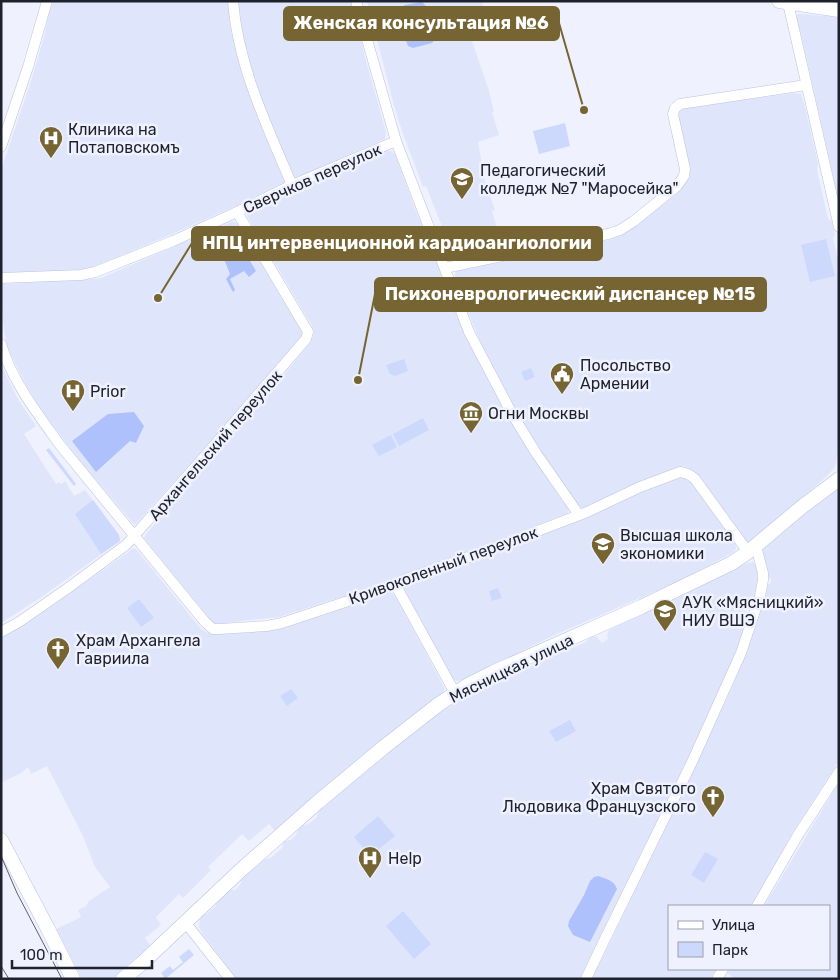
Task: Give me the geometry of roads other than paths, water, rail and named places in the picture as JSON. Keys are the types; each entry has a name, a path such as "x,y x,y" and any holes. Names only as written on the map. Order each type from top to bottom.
{"main road":[{"path":"784,2 839,10"},
{"name":"Мясницкая улица","path":"123,979 250,862 333,789 455,693 502,669 658,599 732,563 752,549 837,478"},
{"path":"2,841 73,979"}],"street":[{"path":"1,147 28,67 47,1"},
{"path":"233,1 236,29 245,64 292,185"},
{"path":"356,1 396,141 470,332 511,412 578,515"},
{"path":"784,2 806,85 839,227"},
{"path":"445,268 620,230 677,186 684,176 685,169 673,114 675,108 680,104 806,85"},
{"name":"Сверчков переулок","path":"1,278 84,275 130,259 237,212 292,185 396,141"},
{"name":"Архангельский переулок","path":"1,632 19,622 68,588 135,537 307,337 307,330 237,212"},
{"path":"1,344 20,386 39,416 135,537"},
{"name":"Кривоколенный переулок","path":"135,537 205,622 213,628 268,626 282,623 384,589 578,515 659,479 680,472 691,475 695,479 752,549"},
{"path":"586,979 692,762 741,653 760,596 763,580 763,573 752,549"},
{"path":"395,584 455,693"},
{"path":"759,905 798,835 839,772"},
{"path":"1,861 2,841"},
{"path":"185,922 230,979"}],"tram line":[{"path":"1,856 17,893 62,979"},
{"path":"1,966 9,979"}],"place":[{"name":"Женская консультация №6","path":"584,110"},
{"name":"Клиника на Потаповскомъ","path":"51,159"},
{"name":"Педагогический колледж №7 \"Маросейка\"","path":"462,200"},
{"name":"НПЦ интервенционной кардиоангиологии","path":"158,298"},
{"name":"Психоневрологический диспансер №15","path":"358,380"},
{"name":"Посольство Армении","path":"562,395"},
{"name":"Prior","path":"73,412"},
{"name":"Огни Москвы","path":"471,434"},
{"name":"Высшая школа экономики","path":"603,565"},
{"name":"АУК «Мясницкий» НИУ ВШЭ","path":"665,632"},
{"name":"Храм Архангела Гавриила","path":"58,670"},
{"name":"Храм Святого Людовика Французского","path":"713,818"},
{"name":"Help","path":"370,879"}]}
